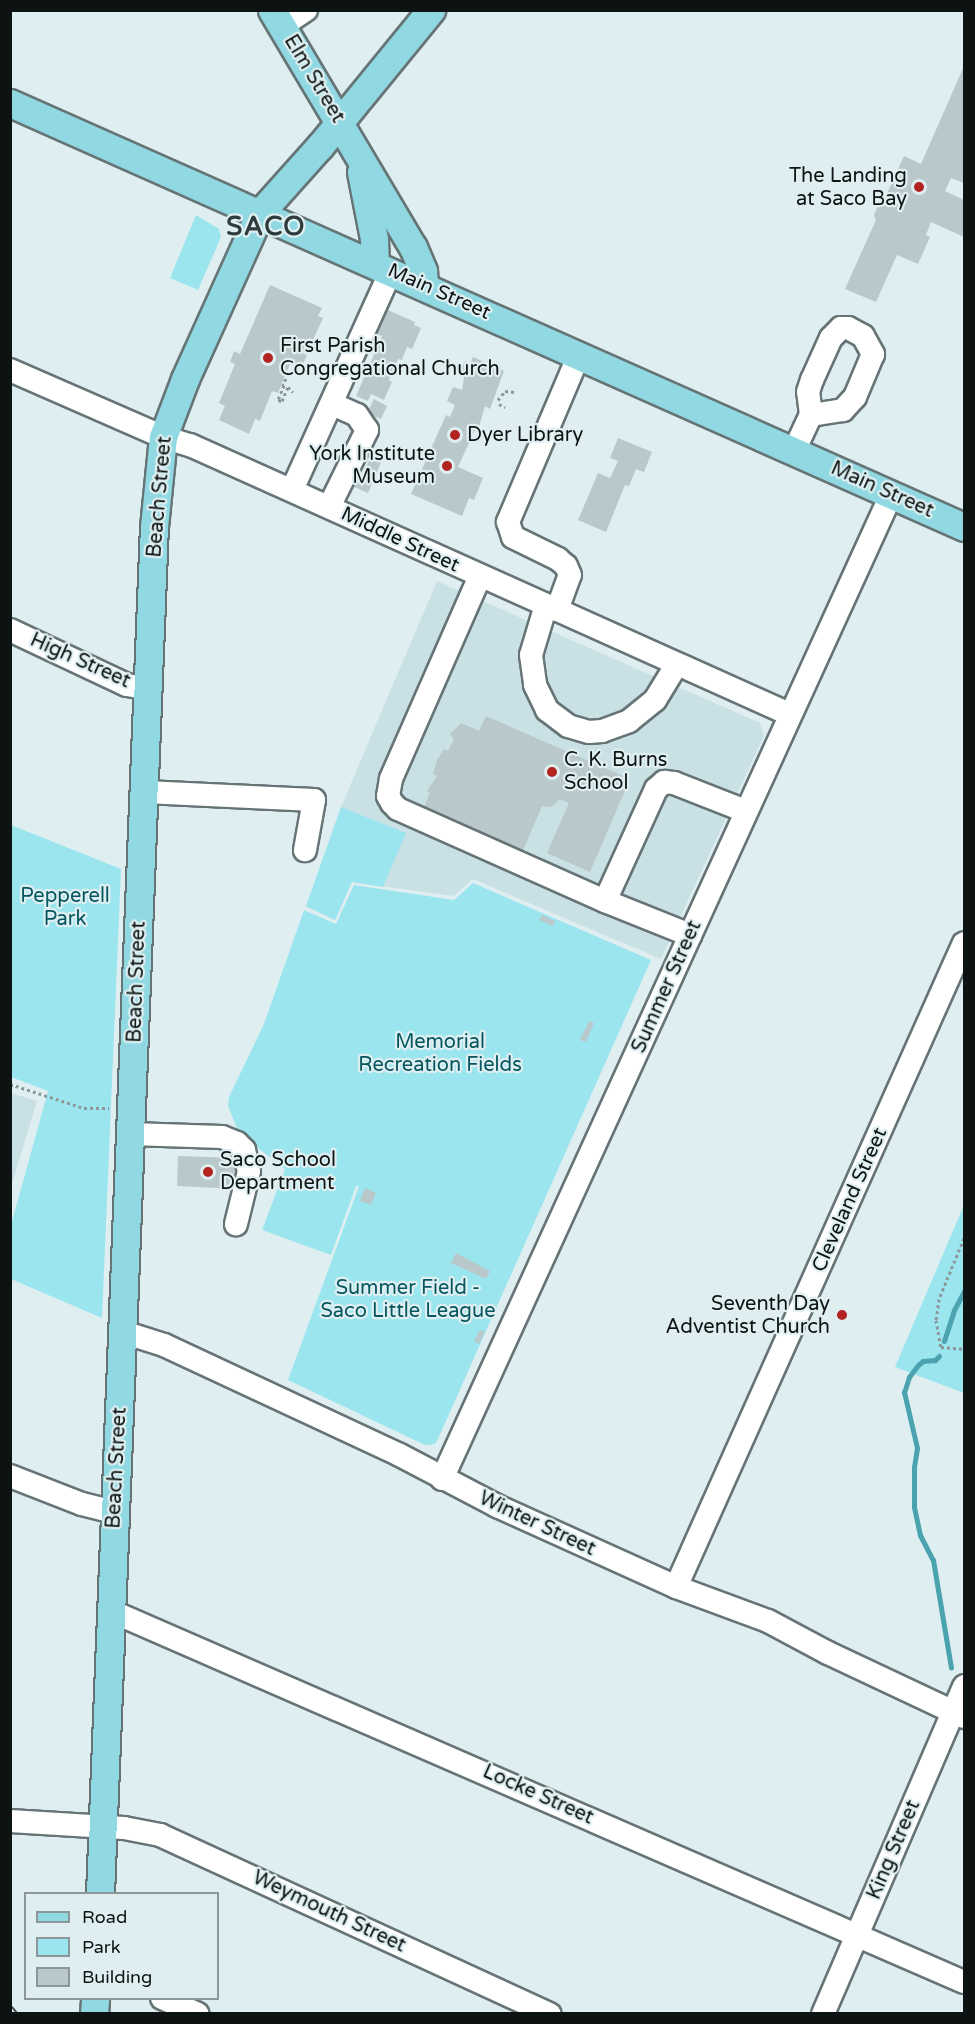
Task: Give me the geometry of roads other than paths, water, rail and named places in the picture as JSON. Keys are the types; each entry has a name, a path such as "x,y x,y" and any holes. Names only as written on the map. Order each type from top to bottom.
{"main road":[{"name":"Beach Street","path":"100,1892 150,689 154,527 164,437 185,379 260,213 431,10"},
{"name":"Elm Street","path":"277,18 419,258 424,285"},
{"name":"Main Street","path":"10,103 964,526"},
{"name":"Elm Street","path":"355,147 374,239 383,267"}],"street":[{"path":"277,18 306,10"},
{"path":"292,490 332,404 383,267"},
{"path":"579,355 508,522 513,537 558,559 567,566 570,575 534,641 532,669 540,699 547,710 568,726 577,730 595,732 629,721 655,700 677,664"},
{"name":"Middle Street","path":"10,370 292,490 789,714"},
{"path":"329,507 367,430 357,415 332,404"},
{"path":"794,451 811,415"},
{"name":"Summer Street","path":"442,1479 789,714 891,495"},
{"path":"480,576 391,778 388,796 392,803 398,808 605,901 690,935"},
{"name":"High Street","path":"10,630 127,685 150,689"},
{"path":"605,901 656,789 664,782 674,783 745,812"},
{"path":"145,792 314,800 305,850"},
{"name":"Cleveland Street","path":"676,1587 964,944"},
{"path":"131,1134 222,1137 237,1143 244,1150 249,1171 236,1224"},
{"name":"Winter Street","path":"123,1332 164,1345 400,1455 442,1479 676,1587 768,1621 828,1653 959,1715"},
{"path":"10,1476 82,1504 115,1512"},
{"name":"Locke Street","path":"111,1611 964,1982"},
{"name":"King Street","path":"823,2013 857,1934 959,1715 964,1686"},
{"name":"Weymouth Street","path":"10,1821 103,1827 160,1835 550,2013"},
{"path":"167,2000 198,2013"}],"waterway":[{"path":"944,1341 954,1310 964,1291"},
{"path":"939,1356 935,1360 923,1361 918,1365 909,1377 904,1392 917,1448 914,1467 914,1507 920,1535 933,1560 951,1668"}],"railway":[{"path":"10,2008 15,2014"}],"place":[{"name":"The Landing at Saco Bay","path":"919,187"},
{"name":"First Parish Congregational Church","path":"268,358"},
{"name":"Dyer Library","path":"455,435"},
{"name":"York Institute Museum","path":"447,466"},
{"name":"C. K. Burns School","path":"552,772"},
{"name":"Saco School Department","path":"208,1172"},
{"name":"Seventh Day Adventist Church","path":"842,1315"}],"district":[{"name":"SACO","path":"266,227"}],"park label":[{"name":"Pepperell Park","path":"65,908"},
{"name":"Memorial Recreation Fields","path":"440,1054"},
{"name":"Summer Field - Saco Little League","path":"408,1300"}]}
